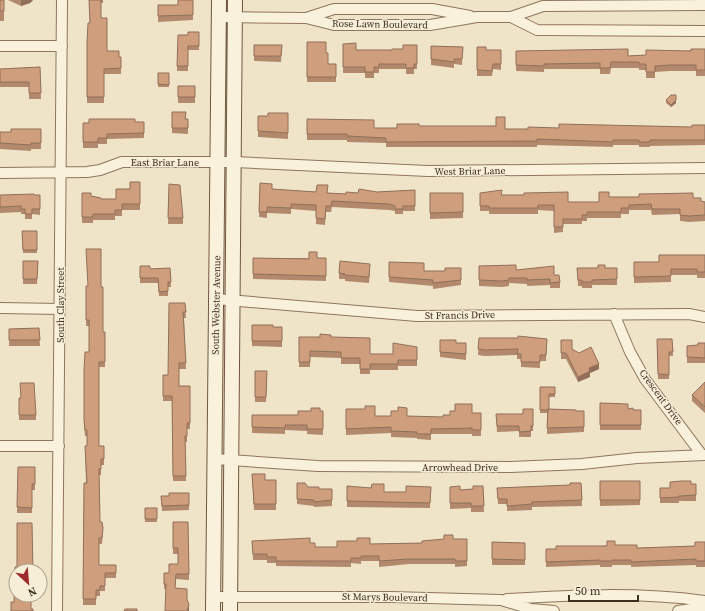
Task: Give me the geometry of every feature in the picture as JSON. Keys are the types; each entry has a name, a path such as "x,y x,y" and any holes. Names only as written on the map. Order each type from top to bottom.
{"main road":[{"name":"South Webster Avenue","path":"213,611 219,0"},
{"name":"South Webster Avenue","path":"230,611 235,162 235,0"}],"street":[{"name":"South Clay Street","path":"57,611 62,0"},
{"path":"511,17 543,6 705,5"},
{"path":"306,18 334,9 432,9 477,17"},
{"name":"Rose Lawn Boulevard","path":"219,17 306,18 334,25 430,25 477,17 511,17 537,30 705,31"},
{"path":"0,46 62,46"},
{"name":"East Briar Lane","path":"0,173 61,173 100,170 122,162 235,162"},
{"name":"West Briar Lane","path":"235,162 428,171 705,168"},
{"name":"St Francis Drive","path":"216,299 233,299 417,316 689,314 705,317"},
{"path":"0,308 60,309"},
{"path":"689,314 705,311"},
{"name":"Crescent Drive","path":"614,314 630,352 645,379 704,455"},
{"path":"0,446 59,446"},
{"name":"Arrowhead Drive","path":"215,459 318,466 510,467 582,464 637,458 704,455"},
{"path":"501,600 554,596 665,596 705,601"},
{"name":"St Marys Boulevard","path":"214,597 501,600 531,609 554,611"},
{"path":"678,611 705,607"}],"building":[{"path":"0,0 4,0 4,11 0,11"},
{"path":"89,0 101,0 101,18 107,18 107,51 119,51 119,57 121,57 121,68 104,69 104,97 87,97 87,43 88,23 90,23"},
{"path":"178,0 193,0 193,15 158,16 158,5 178,5"},
{"path":"188,32 199,32 199,46 188,46 188,66 177,66 178,35 188,35"},
{"path":"307,42 326,42 328,64 336,64 336,77 307,77"},
{"path":"356,43 356,50 392,50 403,49 403,45 417,45 417,64 414,64 414,68 406,68 406,64 379,64 379,67 374,67 374,72 365,72 365,67 343,67 343,44"},
{"path":"254,45 282,45 281,56 254,56"},
{"path":"431,46 463,47 462,59 454,59 454,62 431,59"},
{"path":"477,47 486,47 486,50 501,50 501,64 493,64 492,71 477,70"},
{"path":"628,49 628,56 646,55 646,50 691,51 691,49 705,49 705,70 696,70 696,65 670,65 655,66 655,72 646,72 646,64 639,64 639,62 611,62 610,68 600,68 600,63 544,64 544,66 516,65 516,51"},
{"path":"40,67 41,93 29,93 29,82 0,82 0,69"},
{"path":"158,73 169,73 169,85 158,84"},
{"path":"178,86 195,86 195,97 178,97"},
{"path":"671,95 676,95 676,100 671,105 666,100"},
{"path":"172,112 186,112 185,119 188,119 188,128 172,128"},
{"path":"268,113 288,113 288,133 258,131 258,116 268,116"},
{"path":"496,117 505,117 505,129 528,129 528,127 559,128 559,124 692,127 692,125 705,125 705,140 650,140 650,142 639,142 639,140 613,140 613,142 537,139 537,141 386,142 386,138 347,136 347,134 307,134 307,119 374,120 374,128 397,128 397,124 419,124 419,126 496,126"},
{"path":"89,119 135,119 135,122 144,122 144,133 107,134 107,138 98,138 98,142 83,142 83,123 89,123"},
{"path":"11,129 41,129 41,143 31,143 31,145 0,143 0,132 11,132"},
{"path":"130,182 140,182 140,204 122,204 122,210 115,210 115,214 93,214 93,217 82,217 82,193 91,193 91,196 101,199 116,199 116,189 130,189"},
{"path":"260,183 272,184 272,189 316,192 317,185 328,185 327,193 346,194 346,192 358,193 359,189 377,192 415,190 415,206 403,206 403,209 395,209 395,206 389,204 332,201 331,206 326,206 325,219 316,218 316,205 291,204 291,208 267,207 267,212 259,212"},
{"path":"169,184 180,185 183,218 168,218"},
{"path":"502,190 501,195 568,192 568,202 599,202 599,192 609,192 609,197 639,197 639,194 693,193 693,198 701,198 701,201 705,202 705,215 680,215 680,209 652,209 651,204 629,205 629,208 621,208 621,212 587,212 587,215 582,215 582,219 563,219 563,227 554,227 554,205 538,205 538,208 489,208 489,206 480,206 480,193"},
{"path":"430,193 463,193 463,212 430,213"},
{"path":"0,195 40,195 40,209 32,209 32,214 25,214 25,209 21,209 21,206 0,207"},
{"path":"22,231 37,231 37,250 23,250"},
{"path":"86,249 101,249 103,332 105,332 105,362 99,362 99,446 104,446 104,459 101,459 101,469 99,469 100,522 102,522 103,528 102,538 99,538 99,565 116,565 116,573 105,573 105,586 100,586 100,590 96,590 96,599 83,599 84,483 87,483 85,446 87,446 87,430 85,430 84,420 84,370 85,352 89,352 89,320 86,320 86,286 88,286"},
{"path":"309,252 317,252 317,258 326,258 326,276 253,274 253,258 309,259"},
{"path":"659,255 705,255 705,272 697,272 697,269 671,269 671,276 634,277 634,262 659,262"},
{"path":"23,261 38,261 37,279 23,279"},
{"path":"340,261 370,264 369,277 339,273"},
{"path":"389,262 424,263 424,271 445,271 445,268 461,268 461,280 433,283 433,280 389,277"},
{"path":"516,265 516,270 554,266 554,275 559,275 560,282 550,283 550,279 527,280 527,278 509,278 509,280 502,281 479,280 479,266"},
{"path":"598,265 605,265 605,268 617,268 617,279 592,280 592,282 582,282 582,280 578,280 577,268 598,268"},
{"path":"140,266 150,266 150,269 170,268 171,282 168,282 168,291 159,292 158,278 140,278"},
{"path":"169,303 185,303 186,312 183,312 186,363 179,363 179,386 190,386 190,423 187,423 187,436 185,436 186,476 173,476 172,396 163,396 163,375 168,375"},
{"path":"252,325 273,325 273,327 282,327 282,341 252,341"},
{"path":"39,328 40,340 9,340 9,329"},
{"path":"320,334 331,335 331,337 370,338 370,354 393,354 393,343 417,347 417,360 398,360 398,364 370,364 370,369 360,369 360,358 341,358 341,352 310,351 310,362 299,362 299,337 320,337"},
{"path":"518,336 547,339 546,355 540,355 540,362 521,362 521,354 517,354 518,349 478,349 479,338 518,338"},
{"path":"657,339 672,339 673,352 669,352 669,375 658,374"},
{"path":"440,340 456,340 456,343 466,343 466,354 440,352"},
{"path":"561,340 572,340 572,349 579,353 591,347 599,364 589,368 590,371 578,377 566,353 561,353"},
{"path":"698,343 705,343 705,358 687,357 687,346 698,345"},
{"path":"255,371 267,371 266,397 255,397"},
{"path":"705,382 705,407 692,395"},
{"path":"20,383 34,383 36,415 19,415 19,398 21,398"},
{"path":"540,387 555,387 555,394 549,394 548,410 540,410"},
{"path":"600,403 628,404 628,409 633,408 633,410 641,410 641,425 600,425"},
{"path":"455,404 472,404 472,413 481,413 481,430 472,430 472,428 431,429 431,434 417,434 417,432 391,431 391,427 346,429 346,409 365,409 365,406 375,406 375,416 391,416 391,411 398,411 398,407 407,408 407,416 443,417 443,415 450,415 450,411 455,411"},
{"path":"311,408 320,408 320,411 323,411 323,429 307,429 307,425 285,425 285,428 252,427 252,415 298,415 298,411 311,411"},
{"path":"523,409 533,409 533,426 531,426 531,431 519,432 519,426 497,426 496,414 523,414"},
{"path":"548,409 584,411 584,427 547,428"},
{"path":"18,467 35,467 35,484 32,484 32,508 17,507"},
{"path":"252,474 265,474 265,480 276,480 276,504 254,504"},
{"path":"600,481 640,481 640,500 600,500"},
{"path":"691,481 691,484 696,484 696,495 660,498 660,488 670,488 670,482"},
{"path":"297,483 305,483 308,487 319,487 319,489 332,489 332,500 314,502 314,500 297,499"},
{"path":"570,483 581,483 582,500 532,502 532,504 507,506 507,499 498,499 497,488 570,485"},
{"path":"372,484 384,484 384,492 406,492 406,486 431,487 430,503 347,501 347,486 371,488"},
{"path":"460,486 460,490 473,489 473,486 483,486 484,506 471,506 471,503 450,503 450,487"},
{"path":"169,493 189,493 189,505 162,506 161,496 169,496"},
{"path":"145,508 157,508 157,519 145,519"},
{"path":"173,522 188,522 189,574 176,574 175,588 187,589 187,599 189,605 187,611 165,611 166,584 164,584 164,573 169,573 169,564 178,564 178,548 173,548"},
{"path":"17,523 32,523 33,563 17,563"},
{"path":"444,535 453,535 453,539 467,539 467,561 455,561 455,559 409,559 379,561 379,556 361,556 361,558 351,558 351,561 276,561 276,557 267,557 267,554 253,554 252,541 310,538 310,543 315,543 315,547 337,547 337,541 357,541 357,538 370,538 370,544 422,543 422,541 444,539"},
{"path":"607,541 615,541 615,545 637,545 637,548 695,546 695,542 705,542 705,561 696,561 696,559 631,562 631,560 600,560 546,562 546,549 556,549 556,546 607,546"},
{"path":"492,542 525,543 525,560 492,559"},
{"path":"11,603 31,603 31,609 33,609 33,611 11,611"},
{"path":"125,609 137,609 137,611 124,611"}]}
